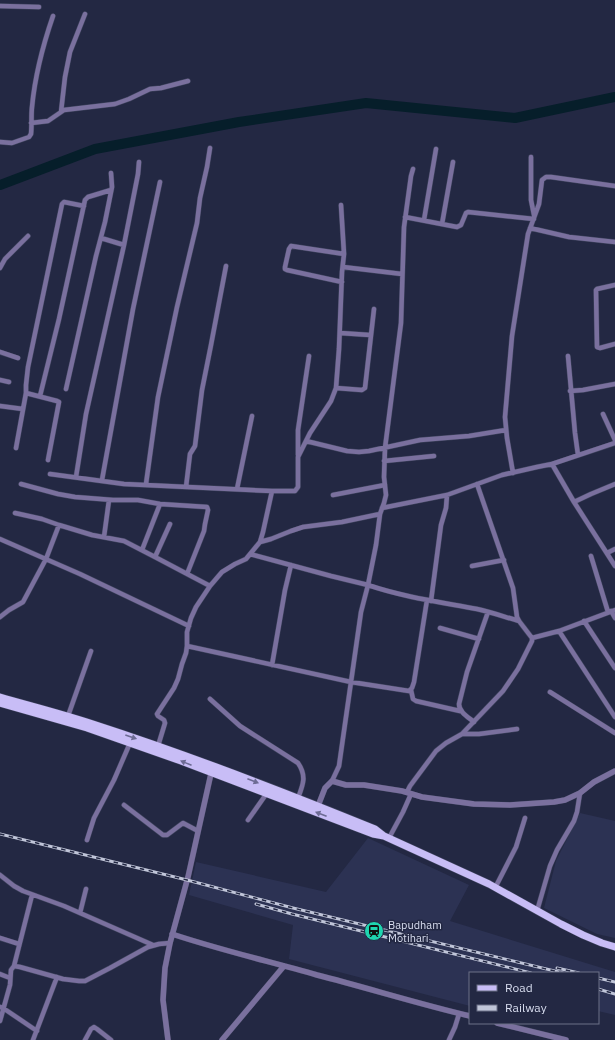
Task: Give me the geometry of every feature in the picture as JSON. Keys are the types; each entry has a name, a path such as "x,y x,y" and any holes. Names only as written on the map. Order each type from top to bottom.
{"main road":[{"path":"0,697 92,723 213,765 375,829 386,837 495,888 583,935 602,943 615,946"},
{"path":"0,703 87,728 181,761 373,834 386,837"}],"street":[{"path":"0,6 39,7"},
{"path":"61,112 65,77 70,52 85,14"},
{"path":"0,142 12,143 29,136 31,133 32,104 40,60 53,16"},
{"path":"31,123 48,121 66,109 100,107 115,104 150,89 161,88 188,81"},
{"path":"146,484 158,397 197,223 200,198 210,148"},
{"path":"424,220 436,149"},
{"path":"531,157 531,200 534,217"},
{"path":"76,477 86,414 124,244 139,162"},
{"path":"442,224 453,162"},
{"path":"318,806 325,788 332,781 339,766 361,612 376,545 380,514 386,495 384,477 385,448 400,330 405,217 413,169"},
{"path":"66,389 111,190 112,184 110,173"},
{"path":"513,472 506,430 506,404 512,336 527,240 539,204 542,180 546,177 551,177 615,186"},
{"path":"102,480 133,309 160,182"},
{"path":"40,396 86,198 111,190"},
{"path":"16,448 26,393 28,367 62,204 64,202 84,206"},
{"path":"298,457 306,441 331,401 336,388 344,254 341,205"},
{"path":"405,217 456,227 462,224 466,213 469,212 534,217"},
{"path":"530,228 569,237 615,242"},
{"path":"0,268 5,260 28,236"},
{"path":"101,238 124,244"},
{"path":"342,282 287,270 285,267 291,246 344,254"},
{"path":"186,487 190,454 195,446 202,390 226,266"},
{"path":"343,267 402,274"},
{"path":"615,285 596,290 597,347 600,348 615,344"},
{"path":"336,388 362,390 366,386 370,335 374,309"},
{"path":"340,333 370,335"},
{"path":"0,352 18,358"},
{"path":"50,474 124,484 295,491 298,487 298,430 309,356"},
{"path":"568,356 574,433 578,455"},
{"path":"0,380 9,382"},
{"path":"570,391 615,384"},
{"path":"26,393 59,402 48,460"},
{"path":"0,406 23,409"},
{"path":"382,508 447,495 513,472 552,464 600,448 615,441 603,414"},
{"path":"237,489 252,416"},
{"path":"306,441 354,452 364,452 420,440 469,436 506,430"},
{"path":"384,461 434,456"},
{"path":"552,464 574,502 615,566"},
{"path":"21,484 68,496 109,500 138,500 160,504 208,508 204,532 186,574"},
{"path":"477,484 514,592 516,613 519,621 532,638"},
{"path":"574,502 615,484"},
{"path":"333,495 385,485"},
{"path":"158,746 165,722 157,714 174,688 178,679 187,646 187,632 190,618 210,586 222,572 246,559 260,542 272,491"},
{"path":"447,495 446,508 441,525 414,682 411,690 413,699 416,701 460,711 474,722"},
{"path":"104,537 109,500"},
{"path":"142,550 160,504"},
{"path":"15,513 42,519 104,537 119,539 210,586"},
{"path":"260,542 303,527 342,522 380,514"},
{"path":"156,557 170,524"},
{"path":"0,617 23,602 46,559 59,525"},
{"path":"0,540 85,576 189,626"},
{"path":"607,553 615,549"},
{"path":"250,554 386,590 488,612 519,621"},
{"path":"591,556 611,611 615,618"},
{"path":"472,566 504,560"},
{"path":"272,665 284,590 291,565"},
{"path":"532,638 611,611"},
{"path":"460,711 458,707 462,688 488,612"},
{"path":"584,621 615,668"},
{"path":"440,628 479,639"},
{"path":"559,630 615,717"},
{"path":"386,837 403,812 410,786 436,751 446,743 462,734 497,697 511,680 530,645 532,638"},
{"path":"187,646 351,682 408,691 411,690"},
{"path":"68,716 91,651"},
{"path":"550,692 615,733"},
{"path":"210,699 240,726 298,763 304,780 298,798"},
{"path":"462,734 479,734 517,729"},
{"path":"87,840 94,818 114,780 130,743"},
{"path":"168,1040 163,1000 165,968 213,765"},
{"path":"332,781 346,784 364,785 409,793 422,797 474,804 510,805 564,800 580,793 594,782 615,770"},
{"path":"248,820 267,793"},
{"path":"537,911 550,866 557,850 574,821 580,793"},
{"path":"124,805 163,835 167,835 183,823 198,831"},
{"path":"495,888 516,847 525,818"},
{"path":"0,875 14,886 32,895 57,903 153,945"},
{"path":"80,913 86,889"},
{"path":"0,1021 2,1008 10,984 12,968 14,966 32,895"},
{"path":"172,934 214,948 426,1006 469,1016"},
{"path":"0,938 19,944"},
{"path":"14,966 57,977 84,981 153,945 170,943"},
{"path":"222,1040 284,966"},
{"path":"0,974 10,978"},
{"path":"33,1040 57,977"},
{"path":"2,1008 37,1031"},
{"path":"449,1040 459,1014"},
{"path":"501,1024 555,1039 566,1040"},
{"path":"84,1040 94,1027 112,1040"}],"shaded area":[{"path":"580,813 615,821 615,938 597,934 544,908 556,861"},
{"path":"368,838 469,885 450,921 615,972 615,1015 599,1011 599,972 469,972 469,1006 289,959 293,925 189,895 196,862 326,892"}],"waterway":[{"path":"0,185 95,149 239,122 366,103 515,118 615,97"}],"railway":[{"path":"0,834 293,908 559,972"},
{"path":"256,904 527,972"},
{"path":"557,968 575,972"},
{"path":"599,978 615,982"},
{"path":"599,989 615,994"}],"place":[{"name":"Bapudham Motihari","path":"374,931"}]}
